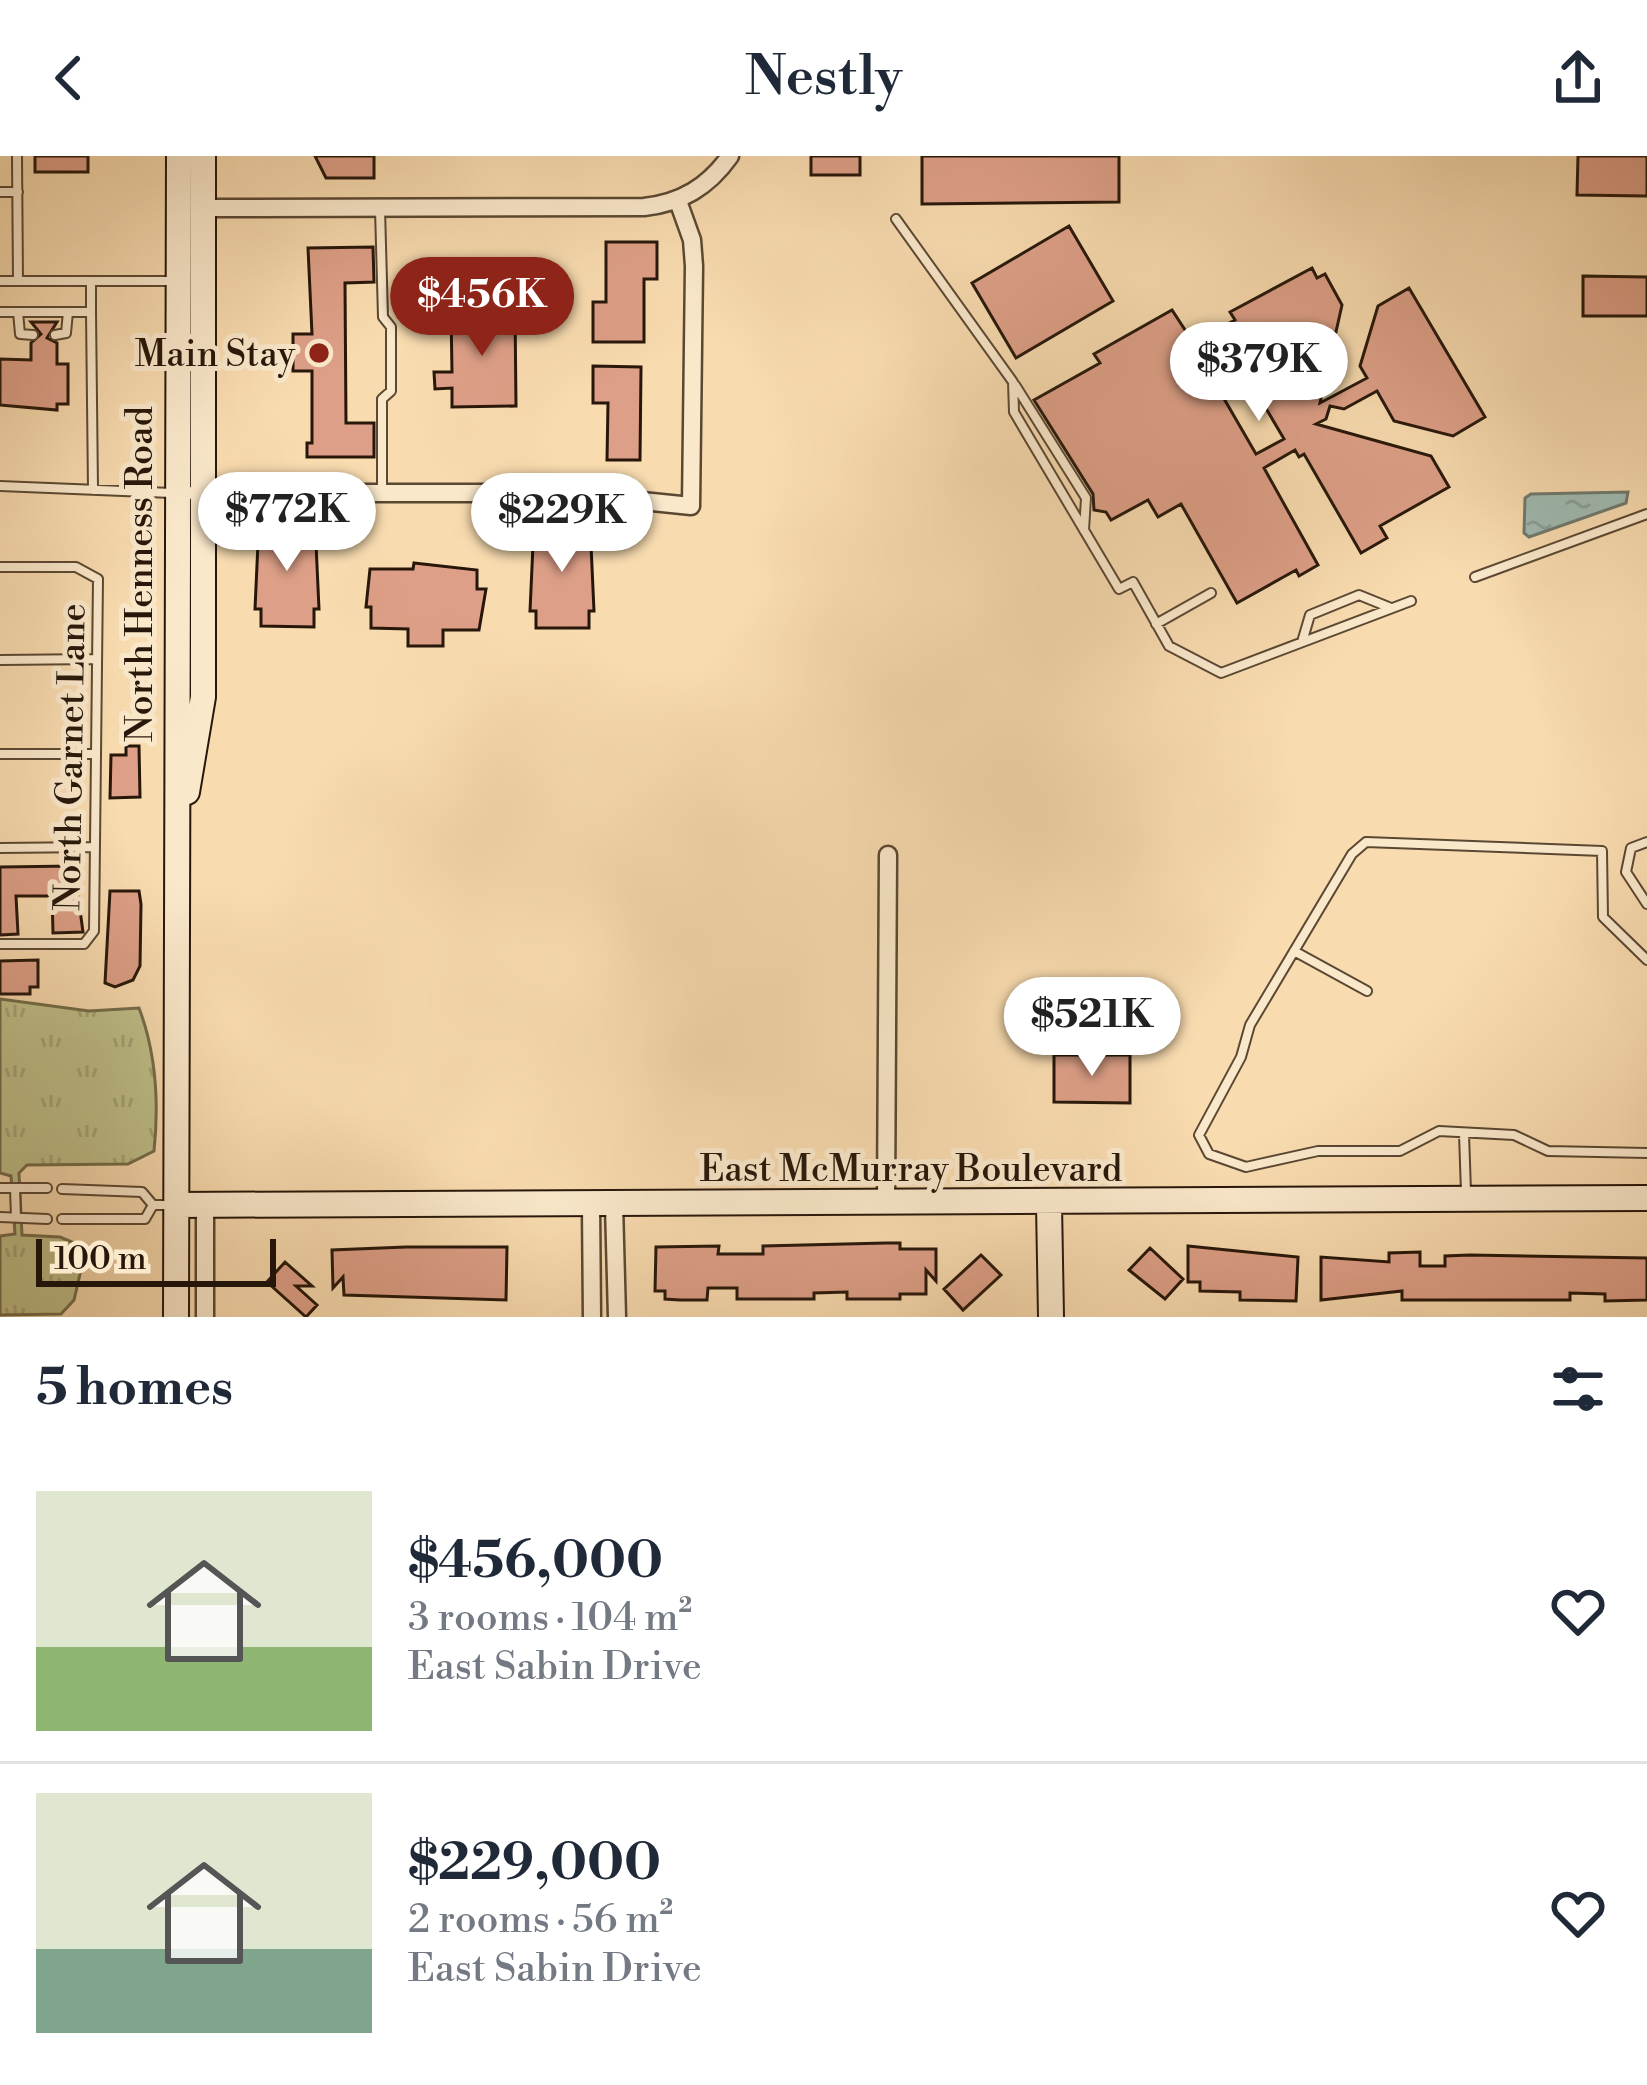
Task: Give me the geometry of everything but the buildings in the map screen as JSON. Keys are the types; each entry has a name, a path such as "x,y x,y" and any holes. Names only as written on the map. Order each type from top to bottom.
{"street":[{"name":"North Henness Road","path":"176,1317 165,1205 178,848 179,156"},
{"name":"North Henness Road","path":"178,848 203,697 203,156"},
{"path":"203,208 644,208 678,201 718,173 730,156"},
{"path":"176,493 564,493 691,506 694,266 692,240 678,201"},
{"path":"886,1203 888,855"},
{"name":"East McMurray Boulevard","path":"165,1205 1647,1198"},
{"path":"592,1317 602,1204"},
{"path":"602,1204 617,1317"},
{"path":"1049,1204 1051,1317"},
{"path":"205,1205 206,1317"}],"lane":[{"path":"17,156 18,281"},
{"path":"0,192 17,192"},
{"path":"380,208 383,317 391,327 391,391 382,399 382,494"},
{"path":"896,220 1013,382 1086,498 1084,531"},
{"path":"0,281 178,281"},
{"path":"91,281 93,490"},
{"path":"0,312 92,312"},
{"path":"18,312 20,334 33,335"},
{"path":"55,335 67,333 68,312"},
{"path":"1013,382 1015,412 1084,531 1119,590 1133,582 1169,646 1221,673 1412,601"},
{"path":"0,486 176,493"},
{"path":"1475,577 1647,514"},
{"name":"North Garnet Lane","path":"0,567 76,567 98,579 94,931 84,944 0,944"},
{"path":"1156,624 1211,593"},
{"path":"1302,642 1310,615 1359,595 1392,608"},
{"path":"0,660 97,659"},
{"path":"0,754 96,754"},
{"path":"1647,960 1604,917 1602,851 1366,842 1352,854 1250,1025 1241,1057 1199,1135 1201,1148 1224,1163 1246,1167 1318,1151 1400,1151 1439,1131 1514,1135 1547,1150 1647,1153"},
{"path":"1647,842 1631,848 1626,872 1647,904"},
{"path":"0,848 95,847"},
{"path":"1294,951 1367,991"},
{"path":"1464,1134 1466,1199"},
{"path":"0,1188 47,1188"},
{"path":"15,1188 16,1218"},
{"path":"62,1189 142,1192 165,1205 145,1219 62,1220"},
{"path":"0,1217 47,1220"}],"green space":[{"path":"0,999 89,1011 139,1008 153,1060 154,1151 128,1164 27,1165 19,1173 22,1235 60,1237 86,1248 74,1300 61,1314 0,1315 0,1236 15,1234 11,1176 0,1173"}],"water":[{"path":"1628,492 1626,503 1529,537 1524,533 1525,498 1531,494"}],"place":[{"name":"Main Stay","path":"319,353"}]}
